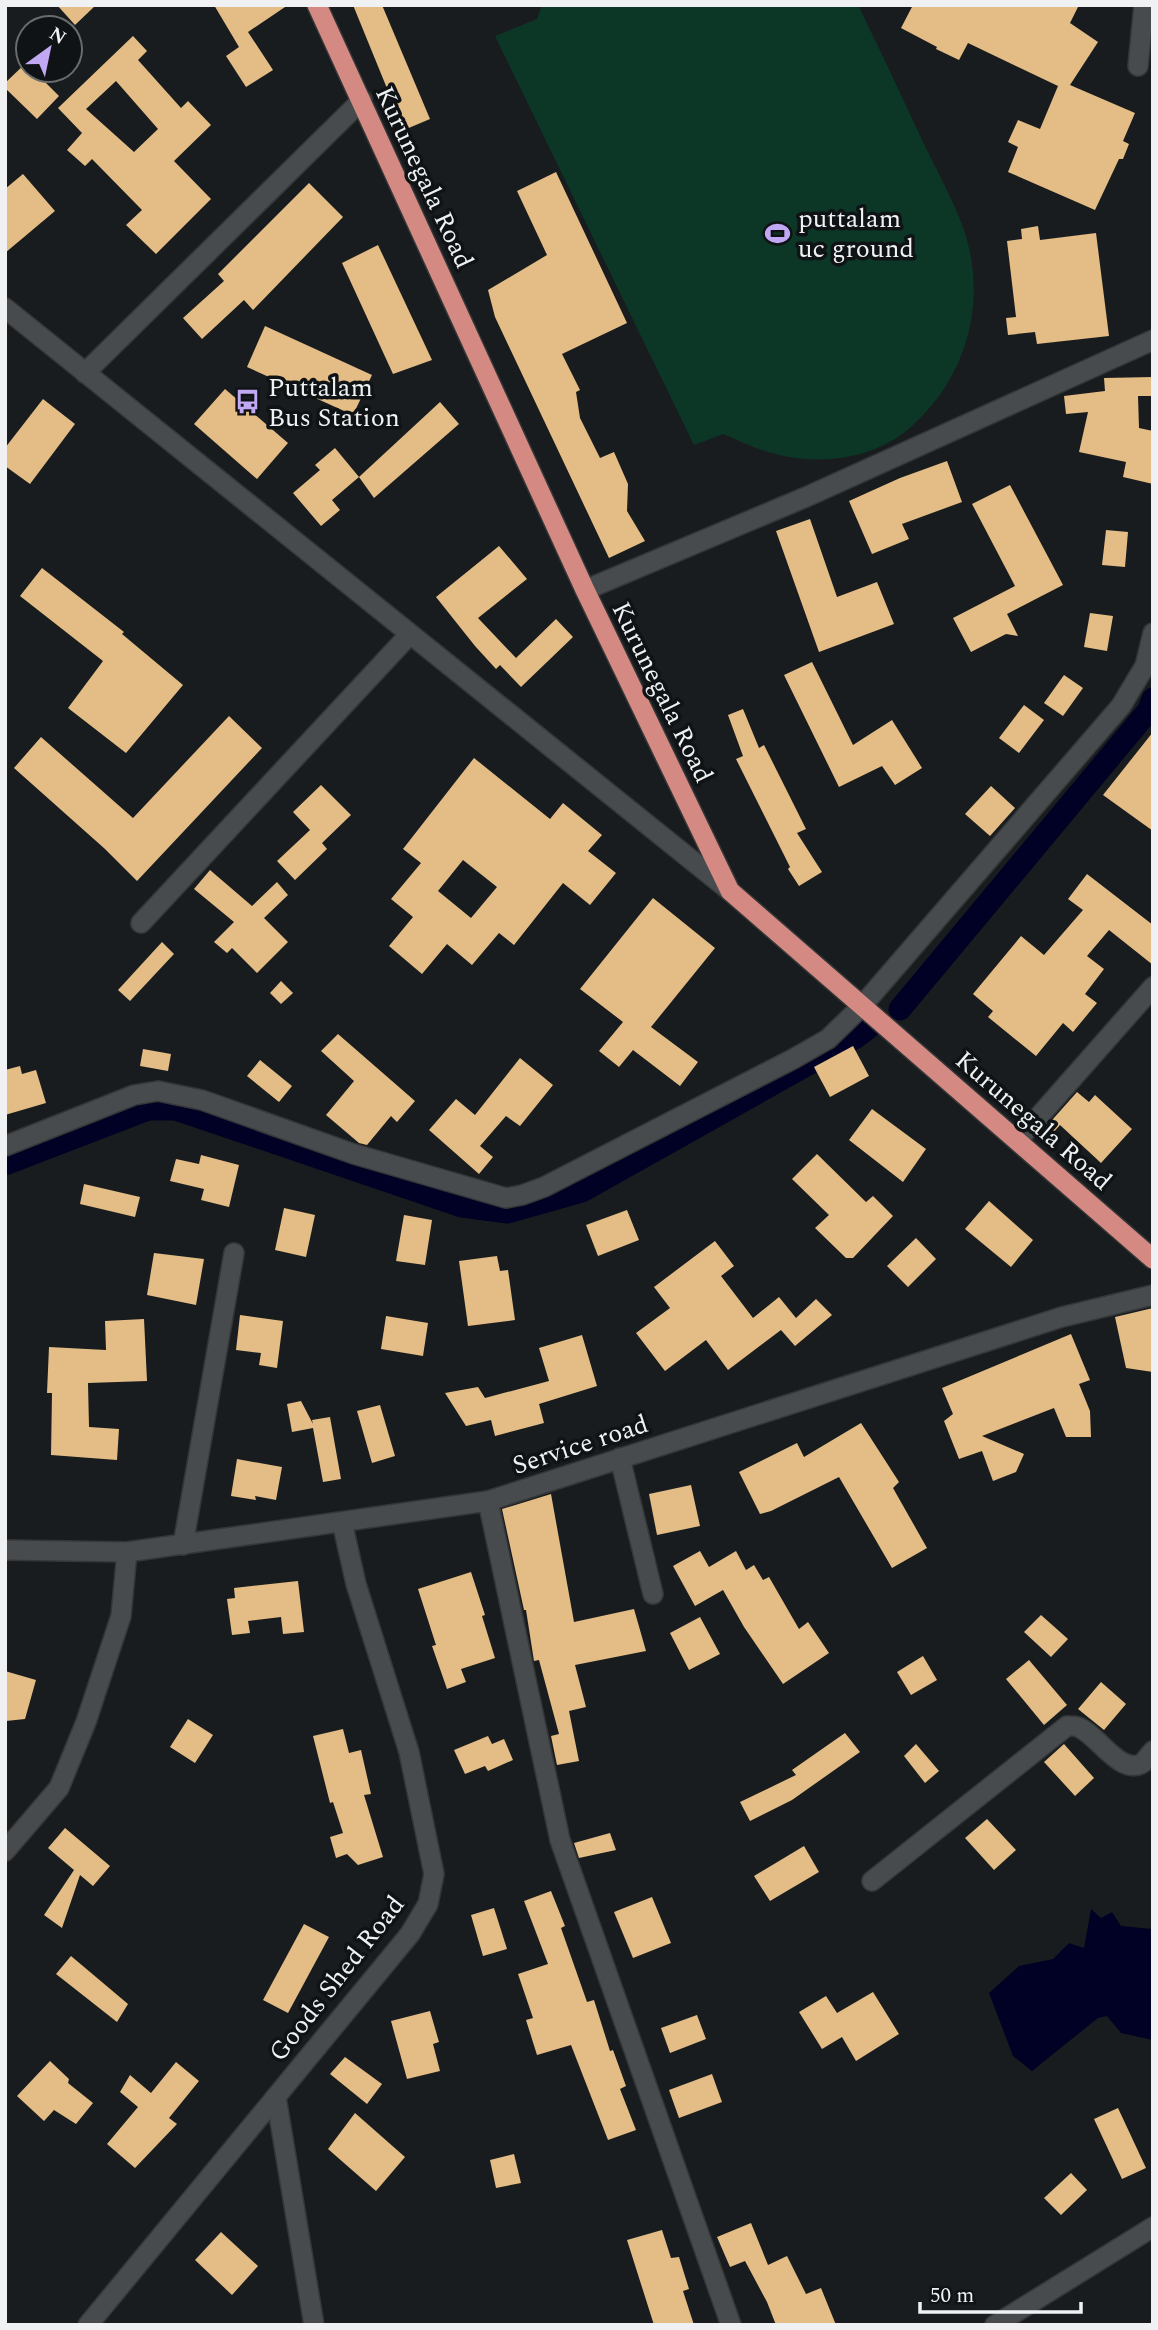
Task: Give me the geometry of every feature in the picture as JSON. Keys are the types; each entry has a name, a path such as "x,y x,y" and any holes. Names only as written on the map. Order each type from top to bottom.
{"highway":[{"name":"Kurunegala Road","path":"317,5 585,590 730,891 1153,1259"}],"street":[{"path":"1138,66 1144,5"},
{"path":"85,373 362,100"},
{"path":"5,308 730,891"},
{"path":"585,590 806,497 1153,340"},
{"path":"5,1146 134,1095 158,1091 202,1100 354,1154 506,1198 544,1187 828,1039 862,1006 1121,706 1145,666 1153,633"},
{"path":"141,923 410,634"},
{"path":"1017,1140 1153,987"},
{"path":"183,1545 234,1253"},
{"name":"Service road","path":"5,1550 127,1552 488,1501 1062,1317 1153,1295"},
{"path":"620,1458 653,1594"},
{"path":"488,1501 561,1840 731,2325"},
{"name":"Goods Shed Road","path":"88,2325 410,1934 428,1904 434,1874 409,1752 356,1584 342,1522"},
{"path":"5,1851 60,1788 86,1722 121,1616 127,1552"},
{"path":"872,1881 1067,1726 1087,1732 1115,1758 1130,1765 1142,1763 1153,1751"},
{"path":"275,2097 314,2325"},
{"path":"995,2325 1153,2227"}],"green space":[{"name":"puttalam uc ground","path":"542,5 858,5 957,212 969,249 973,277 969,332 960,358 932,405 912,426 879,447 841,458 781,455 723,434 694,445 495,36 537,19"}],"water":[{"path":"1091,1909 1101,1918 1112,1912 1121,1926 1153,1929 1153,2040 1121,2033 1107,2016 1098,2018 1032,2071 1013,2056 989,1993 1019,1966 1053,1959 1069,1943 1084,1948"}],"building":[{"path":"57,5 96,5 84,16 84,14 65,14"},
{"path":"214,5 288,5 248,32 273,70 246,87 226,56 239,47"},
{"path":"353,5 382,5 430,119 404,130"},
{"path":"913,5 1079,5 1070,23 1098,42 1070,85 1135,113 1123,141 1129,144 1123,159 1119,159 1095,210 1008,172 1018,147 1008,142 1018,120 1040,129 1058,86 968,43 959,60 936,49 937,47 901,28"},
{"path":"133,36 147,51 138,60 181,108 188,101 211,125 174,161 211,199 156,254 126,225 142,210 92,159 85,166 67,150 82,133 58,108","holes":["116,81 158,129 134,152 86,109"]},
{"path":"14,74 14,84 47,84 59,96 37,119 5,88 5,83"},
{"path":"556,172 627,323 562,354 580,390 576,392 580,418 600,458 614,452 628,484 627,511 645,541 609,558 495,317 488,290 547,255 517,191"},
{"path":"23,174 55,211 5,253 5,189"},
{"path":"309,183 343,217 253,310 244,300 202,339 183,318 224,281 218,274"},
{"path":"1038,226 1040,240 1096,233 1109,336 1037,344 1035,332 1008,335 1006,318 1016,317 1007,241 1022,239 1021,229"},
{"path":"378,245 432,360 393,374 342,263"},
{"path":"265,326 372,375 353,415 247,367"},
{"path":"1153,377 1153,396 1138,396 1139,428 1153,431 1153,484 1123,477 1126,462 1079,452 1088,412 1066,414 1064,396 1105,391 1104,378"},
{"path":"225,389 288,443 257,479 194,424"},
{"path":"43,399 75,424 30,484 5,466 5,448"},
{"path":"440,402 459,424 374,498 359,477"},
{"path":"335,448 359,477 332,500 340,510 321,526 293,493 320,470 315,465"},
{"path":"947,461 962,502 902,524 909,539 872,554 849,501"},
{"path":"1010,485 1063,585 1007,614 1018,636 1006,634 971,652 953,618 1015,586 972,504"},
{"path":"810,519 837,597 877,582 894,624 819,652 776,531"},
{"path":"1106,530 1128,532 1125,567 1102,565"},
{"path":"499,546 527,579 478,618 516,658 556,619 573,637 521,687 500,665 496,669 436,597"},
{"path":"42,568 124,632 122,634 183,685 126,753 68,708 103,661 20,596"},
{"path":"1090,613 1113,616 1107,651 1084,647"},
{"path":"812,662 853,745 892,720 922,768 895,785 882,766 839,787 784,675"},
{"path":"1064,675 1083,688 1063,716 1044,703"},
{"path":"1024,705 1044,720 1019,753 999,738"},
{"path":"743,709 759,748 764,745 806,829 797,833 822,872 799,886 788,869 790,867 736,759 743,756 728,715"},
{"path":"229,716 262,748 137,881 14,768 41,737 133,818"},
{"path":"1153,732 1153,831 1103,795"},
{"path":"474,758 550,819 563,803 602,835 588,851 616,873 590,905 563,883 514,945 499,933 472,965 447,944 422,974 389,946 413,917 391,899 421,863 403,849","holes":["463,860 497,887 471,918 438,891"]},
{"path":"321,785 351,815 322,843 327,849 295,880 277,861 310,830 293,812"},
{"path":"991,786 1015,808 990,836 965,814"},
{"path":"210,870 252,906 277,882 288,895 264,918 288,942 257,973 232,948 227,953 214,942 234,922 194,889"},
{"path":"1087,874 1153,925 1153,965 1109,930 1087,956 1104,969 1085,994 1097,1003 1073,1032 1063,1023 1036,1056 988,1017 993,1011 973,994 1021,936 1044,955 1083,910 1068,899"},
{"path":"653,898 715,948 651,1027 698,1062 680,1086 633,1050 619,1067 599,1051 623,1022 580,989"},
{"path":"162,942 174,954 130,1001 118,990"},
{"path":"281,981 293,993 281,1004 270,993"},
{"path":"338,1034 415,1101 397,1122 391,1116 367,1145 359,1143 326,1115 354,1081 321,1051"},
{"path":"853,1046 869,1076 830,1097 814,1067"},
{"path":"143,1049 171,1054 168,1071 140,1066"},
{"path":"520,1058 553,1085 520,1126 506,1116 480,1146 493,1157 479,1174 429,1130 456,1099 475,1115"},
{"path":"260,1060 292,1086 279,1102 247,1076"},
{"path":"20,1066 22,1074 36,1070 46,1103 5,1115 5,1070"},
{"path":"1077,1092 1089,1102 1095,1095 1132,1129 1101,1163 1060,1125 1052,1134 1045,1128"},
{"path":"872,1109 926,1149 903,1182 849,1140"},
{"path":"817,1154 866,1202 873,1196 893,1216 853,1258 846,1258 815,1228 829,1215 792,1179"},
{"path":"201,1155 239,1165 229,1207 201,1200 204,1189 170,1181 176,1159 199,1164"},
{"path":"84,1184 140,1197 135,1217 80,1204"},
{"path":"989,1201 1033,1240 1011,1267 965,1229"},
{"path":"284,1208 315,1215 306,1257 275,1250"},
{"path":"627,1210 639,1240 598,1256 586,1225"},
{"path":"404,1215 432,1220 425,1265 396,1261"},
{"path":"916,1238 936,1259 908,1287 887,1266"},
{"path":"715,1241 734,1266 721,1276 753,1318 779,1297 796,1318 816,1299 832,1315 795,1346 781,1330 728,1370 706,1340 665,1371 636,1333 670,1308 654,1287"},
{"path":"154,1253 204,1259 196,1305 147,1295"},
{"path":"497,1256 500,1271 508,1270 515,1320 468,1326 459,1261"},
{"path":"1153,1308 1153,1372 1126,1368 1115,1317"},
{"path":"240,1315 283,1321 277,1368 259,1365 261,1353 236,1350"},
{"path":"386,1316 428,1323 423,1356 381,1349"},
{"path":"144,1319 147,1381 88,1383 89,1427 119,1429 117,1460 51,1455 52,1393 47,1393 49,1347 106,1350 105,1321"},
{"path":"1071,1334 1090,1380 1079,1384 1090,1411 1091,1437 1066,1437 1054,1408 982,1436 1024,1454 1016,1472 993,1481 982,1451 959,1459 944,1421 953,1414 942,1388"},
{"path":"582,1335 597,1386 539,1404 544,1423 495,1436 491,1420 466,1426 445,1393 478,1387 485,1398 549,1381 539,1348"},
{"path":"301,1401 313,1424 312,1420 330,1417 341,1479 323,1482 313,1428 292,1432 287,1404"},
{"path":"380,1405 395,1456 372,1463 357,1411"},
{"path":"861,1423 899,1482 893,1488 927,1548 892,1568 839,1477 760,1514 739,1472 797,1443 804,1457"},
{"path":"237,1459 282,1467 276,1500 255,1496 256,1500 231,1496"},
{"path":"691,1485 700,1526 657,1535 649,1494"},
{"path":"551,1494 574,1622 634,1609 646,1651 575,1665 586,1707 569,1711 579,1761 557,1765 551,1736 559,1734 539,1660 534,1661 526,1610 502,1509"},
{"path":"700,1551 709,1567 736,1551 746,1570 754,1565 763,1580 769,1577 799,1629 808,1622 829,1653 783,1684 744,1627 723,1590 695,1606 673,1566"},
{"path":"471,1572 495,1658 461,1669 466,1682 447,1689 432,1646 436,1645 418,1589"},
{"path":"298,1581 304,1632 283,1634 281,1617 248,1621 250,1633 232,1635 227,1599 235,1598 234,1588"},
{"path":"1041,1615 1068,1639 1051,1657 1024,1632"},
{"path":"700,1617 720,1654 689,1670 670,1633"},
{"path":"923,1656 937,1680 911,1695 897,1672"},
{"path":"1029,1660 1067,1705 1044,1725 1006,1679"},
{"path":"5,1671 36,1680 25,1719 6,1721"},
{"path":"1101,1682 1126,1704 1104,1730 1078,1709"},
{"path":"188,1719 213,1735 195,1763 170,1747"},
{"path":"343,1729 349,1753 361,1750 371,1794 364,1795 383,1857 358,1865 347,1854 336,1858 330,1837 343,1833 333,1802 330,1803 313,1736"},
{"path":"845,1733 860,1752 792,1800 750,1821 740,1802 796,1775 792,1770"},
{"path":"488,1736 492,1744 504,1739 513,1760 488,1771 485,1766 465,1774 454,1750"},
{"path":"916,1744 939,1771 925,1783 904,1756"},
{"path":"1064,1744 1094,1778 1075,1796 1044,1762"},
{"path":"987,1819 1016,1850 994,1870 965,1838"},
{"path":"65,1828 110,1866 93,1886 80,1875 62,1928 44,1915 74,1870 48,1848"},
{"path":"610,1833 616,1850 579,1858 574,1843"},
{"path":"804,1846 819,1872 770,1901 754,1876"},
{"path":"551,1891 565,1926 561,1928 587,2002 594,2000 610,2051 613,2050 626,2086 620,2089 636,2130 608,2140 571,2045 537,2055 526,2020 533,2018 518,1974 548,1964 524,1901"},
{"path":"652,1897 671,1943 633,1958 614,1912"},
{"path":"494,1908 507,1949 483,1956 471,1915"},
{"path":"304,1924 329,1937 288,2013 263,2000"},
{"path":"71,1956 128,2004 117,2022 56,1974"},
{"path":"873,1992 899,2034 856,2061 842,2037 822,2049 799,2012 826,1996 837,2013"},
{"path":"430,2011 439,2042 433,2044 440,2071 407,2079 391,2021"},
{"path":"697,2015 706,2039 670,2053 661,2028"},
{"path":"345,2057 382,2084 367,2104 330,2074"},
{"path":"50,2061 69,2079 68,2083 93,2103 76,2124 54,2110 44,2121 17,2096"},
{"path":"176,2062 199,2081 169,2118 177,2124 135,2168 107,2144 138,2107 120,2092 130,2075 151,2093"},
{"path":"712,2074 722,2102 679,2118 669,2090"},
{"path":"1118,2108 1146,2168 1122,2179 1094,2119"},
{"path":"355,2113 405,2157 376,2191 328,2149"},
{"path":"514,2154 521,2183 496,2188 490,2160"},
{"path":"1071,2173 1087,2190 1061,2215 1044,2198"},
{"path":"751,2223 768,2265 787,2256 806,2294 821,2288 836,2325 776,2325 745,2261 730,2267 717,2237"},
{"path":"662,2230 671,2258 679,2257 689,2289 683,2291 694,2325 654,2325 627,2240"},
{"path":"221,2232 258,2266 232,2295 195,2260"}],"waterway":[{"path":"900,1009 1149,710 1153,699"},
{"path":"5,1164 148,1109 176,1109 462,1206 508,1212 582,1191 868,1028"}],"place":[{"name":"puttalam uc ground","path":"778,233"},
{"name":"Puttalam Bus Station","path":"248,402"}]}
